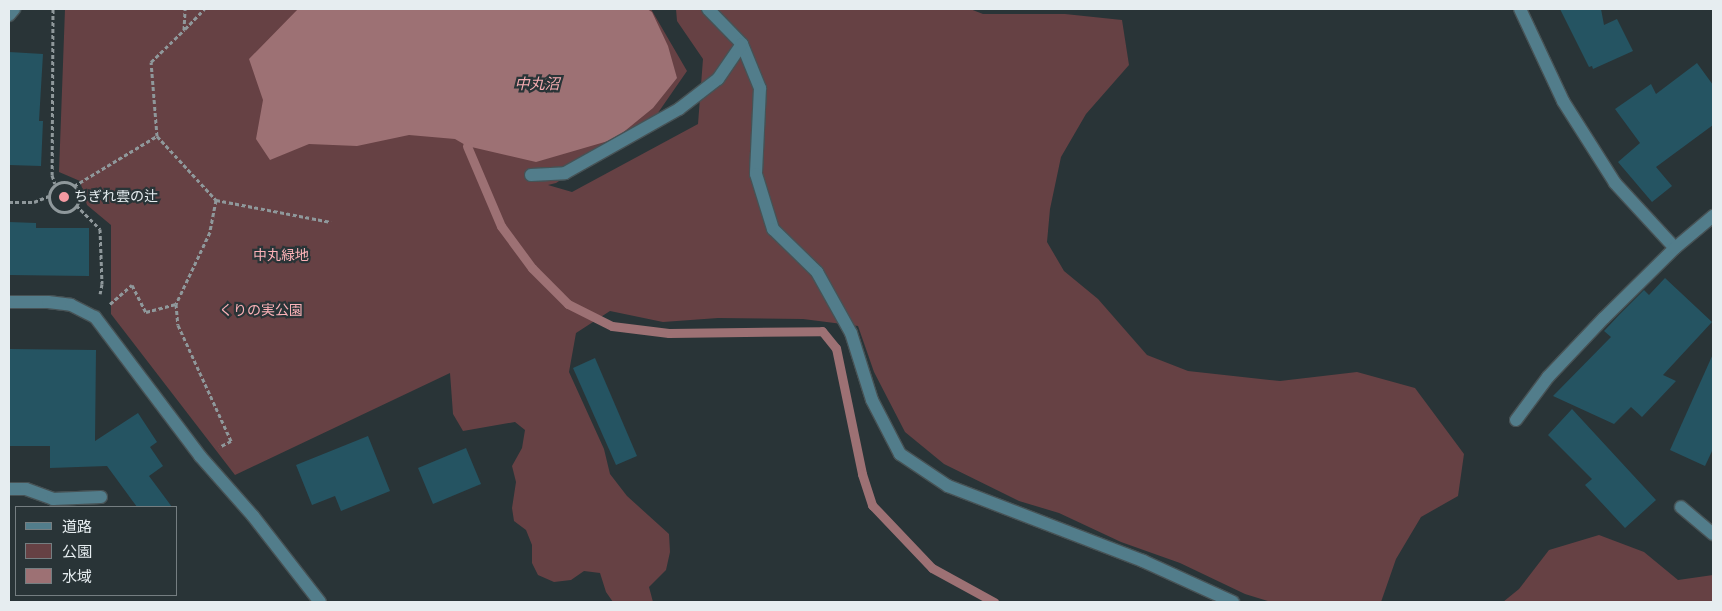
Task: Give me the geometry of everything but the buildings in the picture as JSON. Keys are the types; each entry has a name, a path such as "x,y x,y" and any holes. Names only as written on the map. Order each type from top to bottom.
{"street":[{"path":"9,15 14,9"},
{"path":"708,9 742,44 760,88 756,174 773,229 817,272 851,333 872,400 900,454 948,486 1143,561 1233,602"},
{"path":"1520,9 1563,101 1615,184 1675,248"},
{"path":"531,174 565,172 679,109 718,79 742,44"},
{"path":"1516,420 1548,377 1675,248 1713,216"},
{"path":"9,302 71,305 95,317 200,456 253,516 320,602"},
{"path":"9,489 26,489 53,499 101,497"},
{"path":"1681,507 1713,534"}],"path":[{"path":"53,9 52,175 55,184 49,196 51,206 59,212 68,211 76,205 79,195 74,186 65,182 55,184"},
{"path":"184,30 186,9"},
{"path":"204,9 151,62 157,136 216,200 331,222"},
{"path":"74,186 157,136"},
{"path":"9,202 34,202 49,196"},
{"path":"200,456 231,441 178,325 176,304 210,232 216,200"},
{"path":"76,205 100,230 102,284 95,317"},
{"path":"132,285 146,312 176,304"}],"green space":[{"path":"65,9 651,9 687,71 653,120 556,183 548,185 572,192 698,124 703,59 677,21 676,9 970,9 983,14 1065,14 1122,20 1129,65 1086,114 1061,157 1050,209 1047,242 1064,271 1098,299 1147,355 1188,371 1280,381 1357,372 1415,388 1464,454 1458,496 1421,517 1396,559 1381,602 1271,602 1245,594 1180,563 1121,542 1059,513 1019,501 944,464 905,432 874,372 858,326 803,319 718,318 663,322 610,311 576,333 569,372 604,449 610,474 627,496 669,534 670,552 666,570 649,587 653,602 613,602 606,592 600,573 584,571 571,580 554,582 538,575 532,563 532,545 526,530 514,521 512,508 516,482 512,466 522,448 525,430 515,422 463,431 453,414 450,373 235,475 111,314 111,225 87,205 80,181 59,172"},
{"path":"1599,535 1644,552 1678,580 1713,575 1713,602 1503,602 1519,589 1549,550"}],"water":[{"name":"中丸沼","path":"298,9 647,9 652,12 668,46 677,78 653,108 615,139 536,162 467,146 455,139 409,135 357,146 309,144 270,160 256,139 263,100 249,59"}],"waterway":[{"path":"467,146 501,226 532,268 568,304 612,326 669,333 822,331 836,348 862,474 872,505 932,568 994,602"}],"place":[{"name":"ちぎれ雲の辻","path":"64,197"}],"park label":[{"name":"中丸緑地","path":"281,256"},
{"name":"くりの実公園","path":"261,311"}]}
